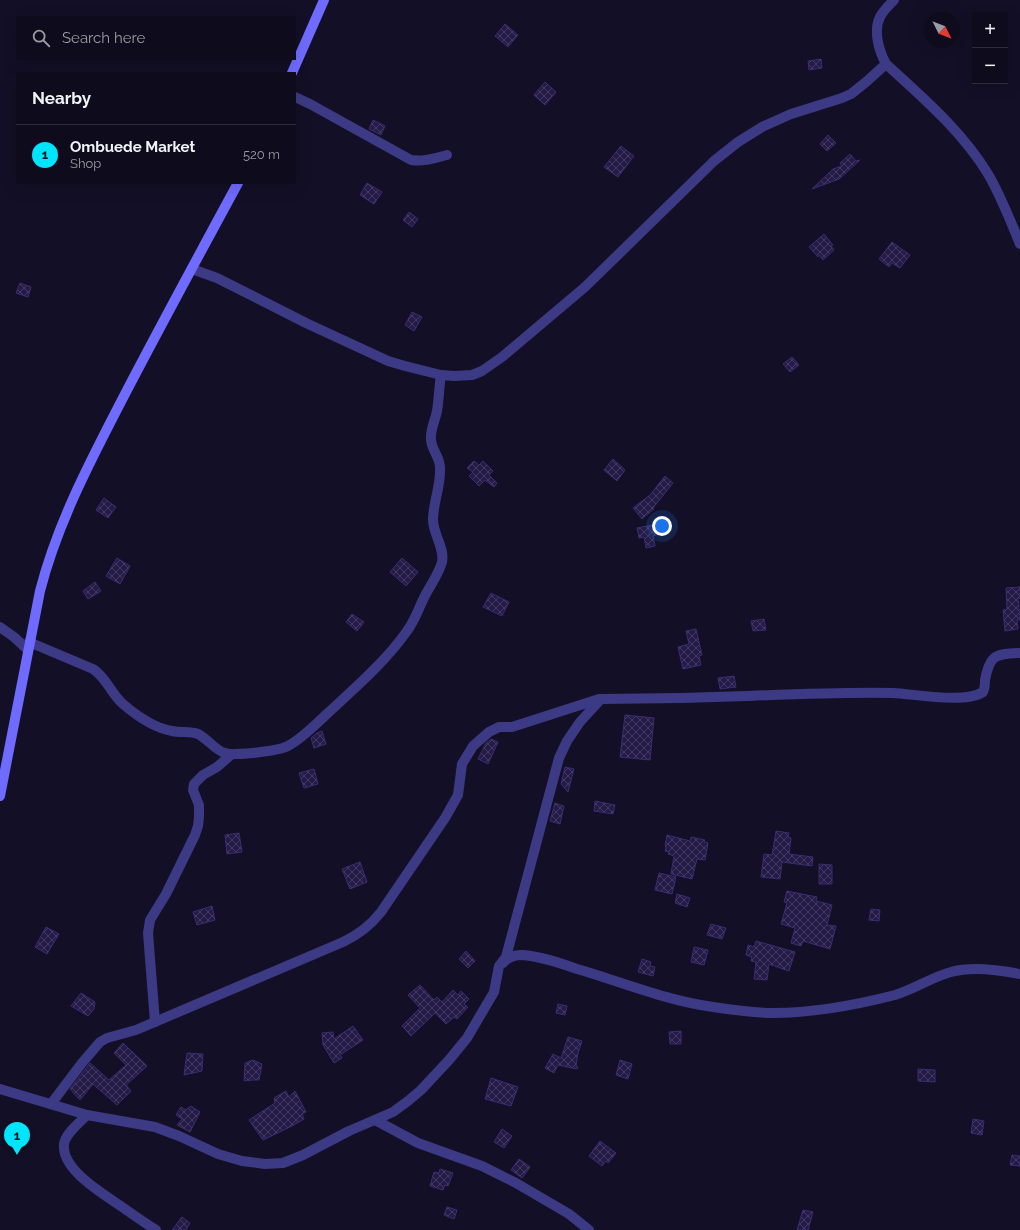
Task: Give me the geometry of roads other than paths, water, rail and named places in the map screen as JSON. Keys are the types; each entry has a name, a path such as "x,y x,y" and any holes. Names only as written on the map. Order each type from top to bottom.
{"street":[{"path":"292,72 324,0"},
{"path":"894,0 880,16 878,22 878,43 886,64 953,128 972,151 987,173 1000,197 1020,244"},
{"path":"192,269 217,278 306,323 388,361 441,375 472,375 482,371 492,364 585,287 714,161 738,142 762,127 791,114 851,94 886,64"},
{"path":"296,97 411,160 419,161 447,156"},
{"path":"0,796 28,646 44,575 60,528 75,493 102,438 149,347 237,184"},
{"path":"0,626 28,646 93,669 100,673 121,702 143,719 166,730 196,733 203,736 224,753 232,754 278,750 291,744 316,724 356,687 393,649 408,629 439,570 442,561 433,522 434,504 439,489 440,468 438,456 431,444 430,436 437,407 441,375"},
{"path":"51,1104 86,1058 103,1039 136,1030 343,942 358,934 374,922 445,818 458,795 462,764 473,746 488,732 499,727 512,727 601,699 655,699 809,693 894,693 957,698 971,697 977,696 983,692 988,670 993,658 1002,654 1020,653"},
{"path":"0,1089 87,1116 155,1127 218,1154 242,1161 265,1164 275,1164 290,1160 349,1131 393,1112 421,1090 449,1060 467,1038 494,992 500,966 506,957 559,758 580,722 601,699"},
{"path":"155,1022 148,933 150,920 166,894 195,835 199,817 198,805 193,790 194,784 232,754"},
{"path":"500,966 510,956 529,956 691,1004 731,1010 774,1013 826,1010 858,1004 897,994 934,978 963,969 1000,971 1020,974"},
{"path":"87,1116 69,1134 64,1144 65,1155 69,1163 93,1188 156,1230"},
{"path":"375,1120 418,1144 482,1166 516,1183 570,1214 589,1230"}],"place":[{"name":"Ombuede Market","path":"17,1155"}]}
